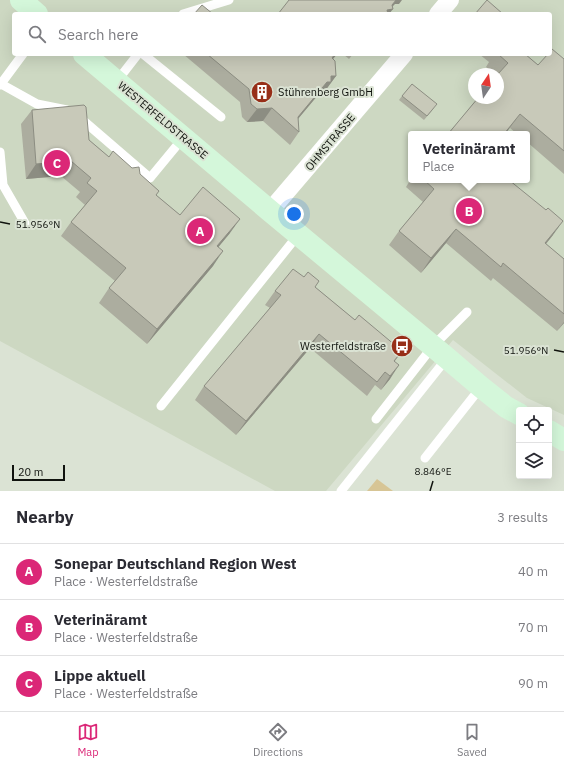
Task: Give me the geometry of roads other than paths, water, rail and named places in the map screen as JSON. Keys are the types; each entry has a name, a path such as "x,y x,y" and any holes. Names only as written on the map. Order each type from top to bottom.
{"street":[{"path":"440,12 450,0"},
{"name":"WESTERFELDSTRASSE","path":"86,56 481,387 506,407 516,412"},
{"name":"OHMSTRASSE","path":"270,211 402,56"},
{"path":"552,433 564,440"}],"lane":[{"path":"190,12 229,0"},
{"path":"21,56 0,84 37,104 72,110 150,178 184,137"},
{"path":"117,81 136,56"},
{"path":"145,56 221,117"},
{"path":"0,152 3,185 26,225"},
{"path":"161,406 298,234"},
{"path":"341,491 467,312"},
{"path":"376,419 440,352"},
{"path":"425,458 481,387"}],"place":[{"name":"Stührenberg GmbH","path":"262,92"},
{"name":"Lippe aktuell","path":"57,163"},
{"name":"Veterinäramt","path":"469,211"},
{"name":"Sonepar Deutschland Region West","path":"200,231"},
{"name":"Westerfeldstraße","path":"402,346"}]}
